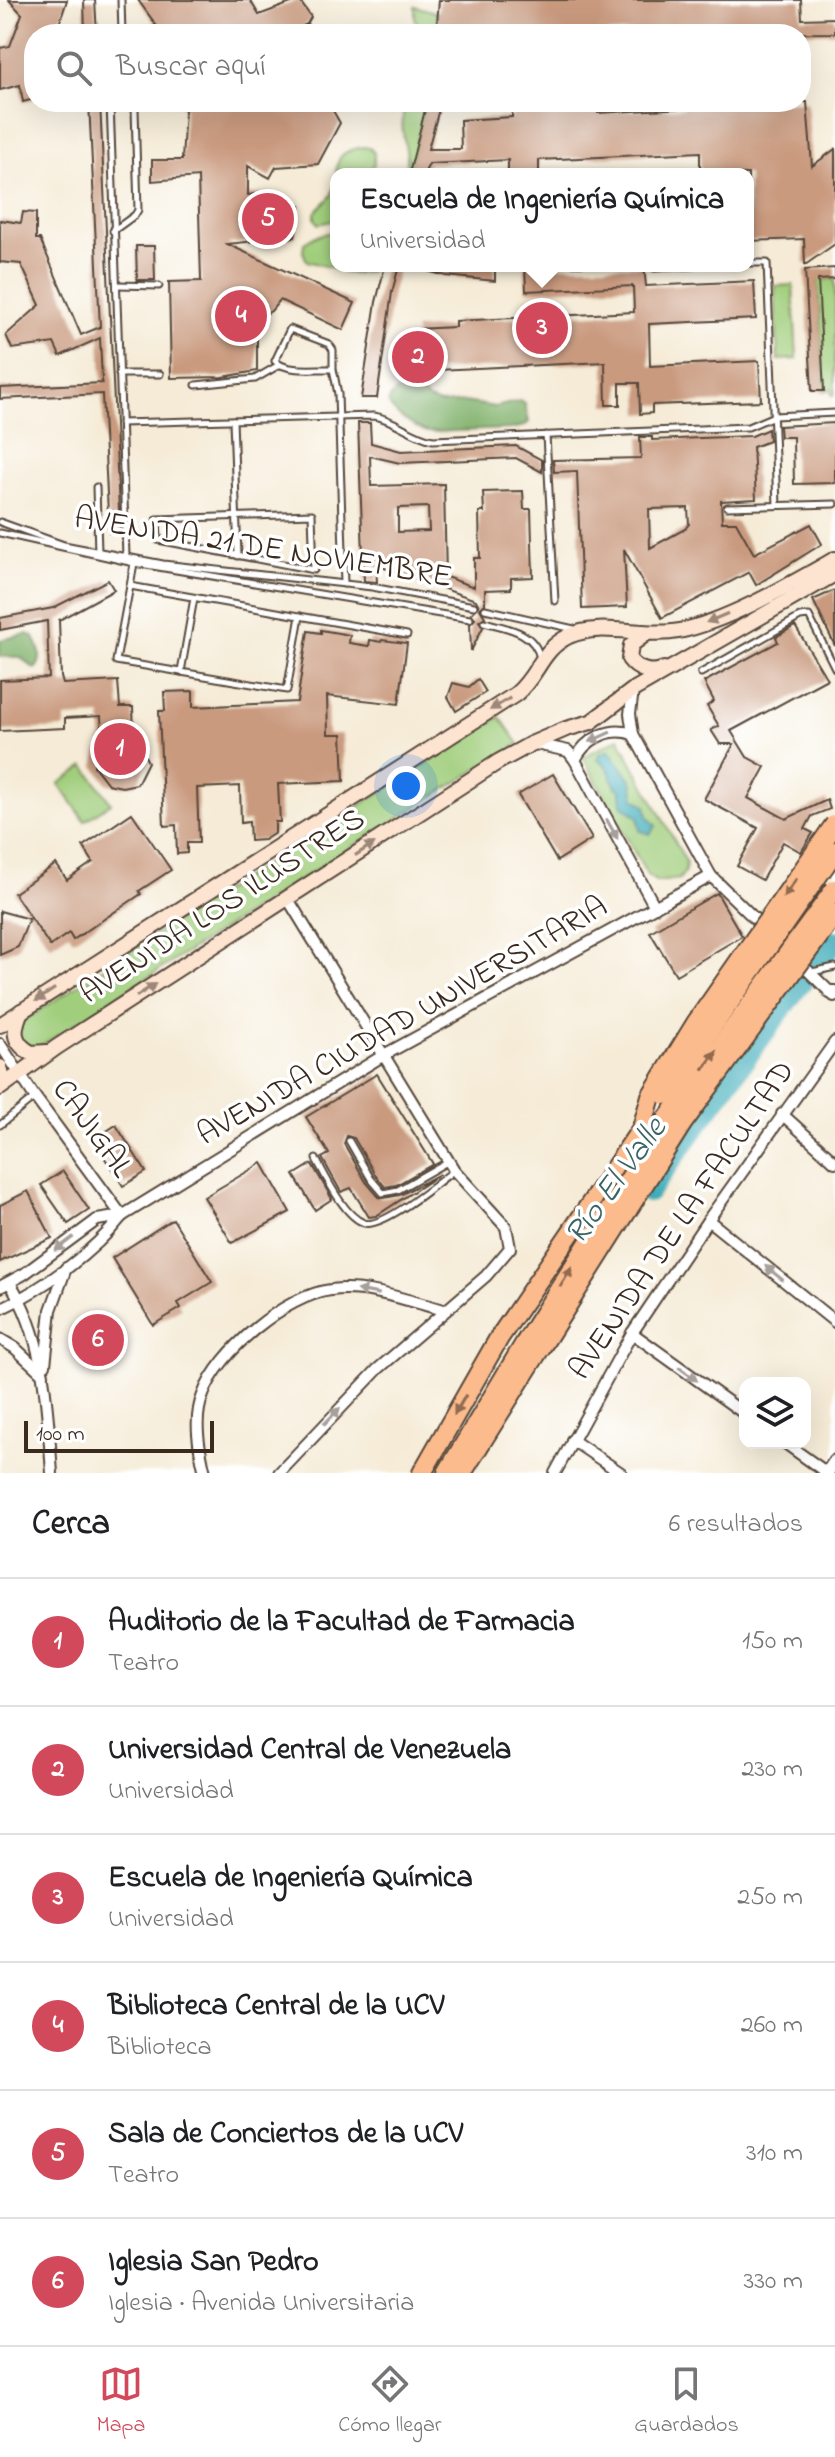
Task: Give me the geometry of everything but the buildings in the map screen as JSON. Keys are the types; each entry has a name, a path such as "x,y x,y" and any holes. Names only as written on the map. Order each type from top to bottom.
{"highway":[{"path":"642,1128 651,1096 696,1023 835,824"},
{"path":"422,1473 499,1338 835,851"},
{"path":"462,1473 533,1345 668,1118 835,889"},
{"path":"447,1473 682,1124 835,914"}],"main road":[{"path":"583,631 678,632 783,589 835,559"},
{"path":"648,633 629,649 629,659 645,671 659,672 686,660 835,574"},
{"name":"AVENIDA LOS ILUSTRES","path":"0,1025 516,694 551,647 583,631"},
{"name":"AVENIDA LOS ILUSTRES","path":"0,1085 531,744 591,722 633,690 686,660"},
{"path":"0,1013 21,1011 14,1030 21,1045 36,1054 57,1047"},
{"path":"0,1067 0,1085"}],"street":[{"path":"633,690 630,714 633,734 711,876 833,993"},
{"path":"575,760 580,749 602,735 615,730 633,734"},
{"path":"531,744 568,751 575,760 655,907"},
{"name":"AVENIDA CIUDAD UNIVERSITARIA","path":"0,1307 20,1299 67,1266 107,1236 122,1216 384,1055 711,876"},
{"path":"279,1473 378,1369 486,1276 510,1248 506,1227 451,1166 288,899"},
{"name":"AVENIDA DE LA FACULTAD","path":"555,1473 632,1333 835,1042"},
{"name":"CAJIGAL","path":"0,1044 122,1216"},
{"path":"782,1114 835,1162"},
{"name":"AVENIDA CIUDAD UNIVERSITARIA","path":"5,1285 97,1220 122,1216"},
{"path":"708,1220 835,1322"},
{"path":"52,1473 45,1375 51,1310 67,1266"},
{"path":"5,1285 20,1299 45,1375"},
{"path":"205,1473 198,1431 203,1394 228,1356 268,1319 291,1303 321,1291 362,1290 444,1310"},
{"path":"632,1333 739,1410"},
{"path":"0,1339 45,1375"},
{"path":"572,1440 621,1473"},
{"path":"793,1449 827,1473 835,1461"}],"lane":[{"path":"121,0 122,24"},
{"path":"110,112 126,557"},
{"path":"113,231 138,210 135,112"},
{"path":"754,263 767,263 777,505"},
{"path":"118,285 159,286"},
{"path":"279,365 275,361 290,329 329,344 333,350 333,369 338,385 344,584"},
{"path":"196,385 255,379 279,365 333,369"},
{"path":"119,374 160,374"},
{"path":"121,423 381,417 413,435 433,440 748,427 774,416 835,413"},
{"path":"233,420 238,556"},
{"path":"546,435 555,601"},
{"path":"96,487 98,552"},
{"path":"727,507 835,504"},
{"path":"312,514 314,570 238,556 158,540 157,519 312,514"},
{"name":"AVENIDA 21 DE NOVIEMBRE","path":"0,522 64,545 134,561 344,584 474,606"},
{"name":"AVENIDA 21 DE NOVIEMBRE","path":"1,534 134,561 470,619"},
{"path":"134,561 116,661 287,690 300,616"},
{"path":"130,586 407,635"},
{"path":"181,672 194,597"},
{"name":"AVENIDA 21 DE NOVIEMBRE","path":"485,609 583,631"},
{"path":"701,673 800,617 809,616 835,668"},
{"name":"AVENIDA 21 DE NOVIEMBRE","path":"484,622 529,638 536,644 540,662"},
{"path":"810,972 835,967"},
{"path":"0,1125 35,1097"},
{"path":"349,1141 383,1193 398,1190 451,1166"},
{"path":"316,1159 350,1213 363,1223 372,1224 406,1205 451,1166"}],"green space":[{"path":"415,6 438,13 437,24 417,24"},
{"path":"404,112 424,112 410,168 406,168"},
{"path":"363,147 370,148 374,153 371,168 337,168 344,154"},
{"path":"330,196 330,221 319,224 315,213"},
{"path":"330,232 330,267 307,261 303,252 304,243"},
{"path":"835,279 835,395 832,395 831,389 824,391 818,280"},
{"path":"793,285 797,359 778,360 775,286"},
{"path":"407,389 419,391 429,400 441,404 465,402 495,407 520,401 525,404 529,422 512,429 427,432 390,407 388,402 391,396"},
{"path":"27,634 33,636 39,648 40,657 35,669 20,657 0,656 0,640"},
{"path":"500,717 519,744 45,1043 30,1051 13,1028 157,933"},
{"path":"619,738 686,862 685,872 679,879 657,882 647,875 583,757"},
{"path":"85,766 111,803 85,821 59,784"}],"water":[{"path":"609,750 632,781 635,798 646,806 648,817 656,826 650,834 640,831 638,817 622,805 621,791 615,786 608,769 597,758"}],"waterway":[{"name":"Río El Valle","path":"648,1192 795,990 835,941"}],"place":[{"name":"Sala de Conciertos de la UCV","path":"268,219"},
{"name":"Biblioteca Central de la UCV","path":"241,316"},
{"name":"Escuela de Ingeniería Química","path":"542,328"},
{"name":"Universidad Central de Venezuela","path":"418,357"},
{"name":"Auditorio de la Facultad de Farmacia","path":"120,749"},
{"name":"Iglesia San Pedro","path":"98,1340"}]}
